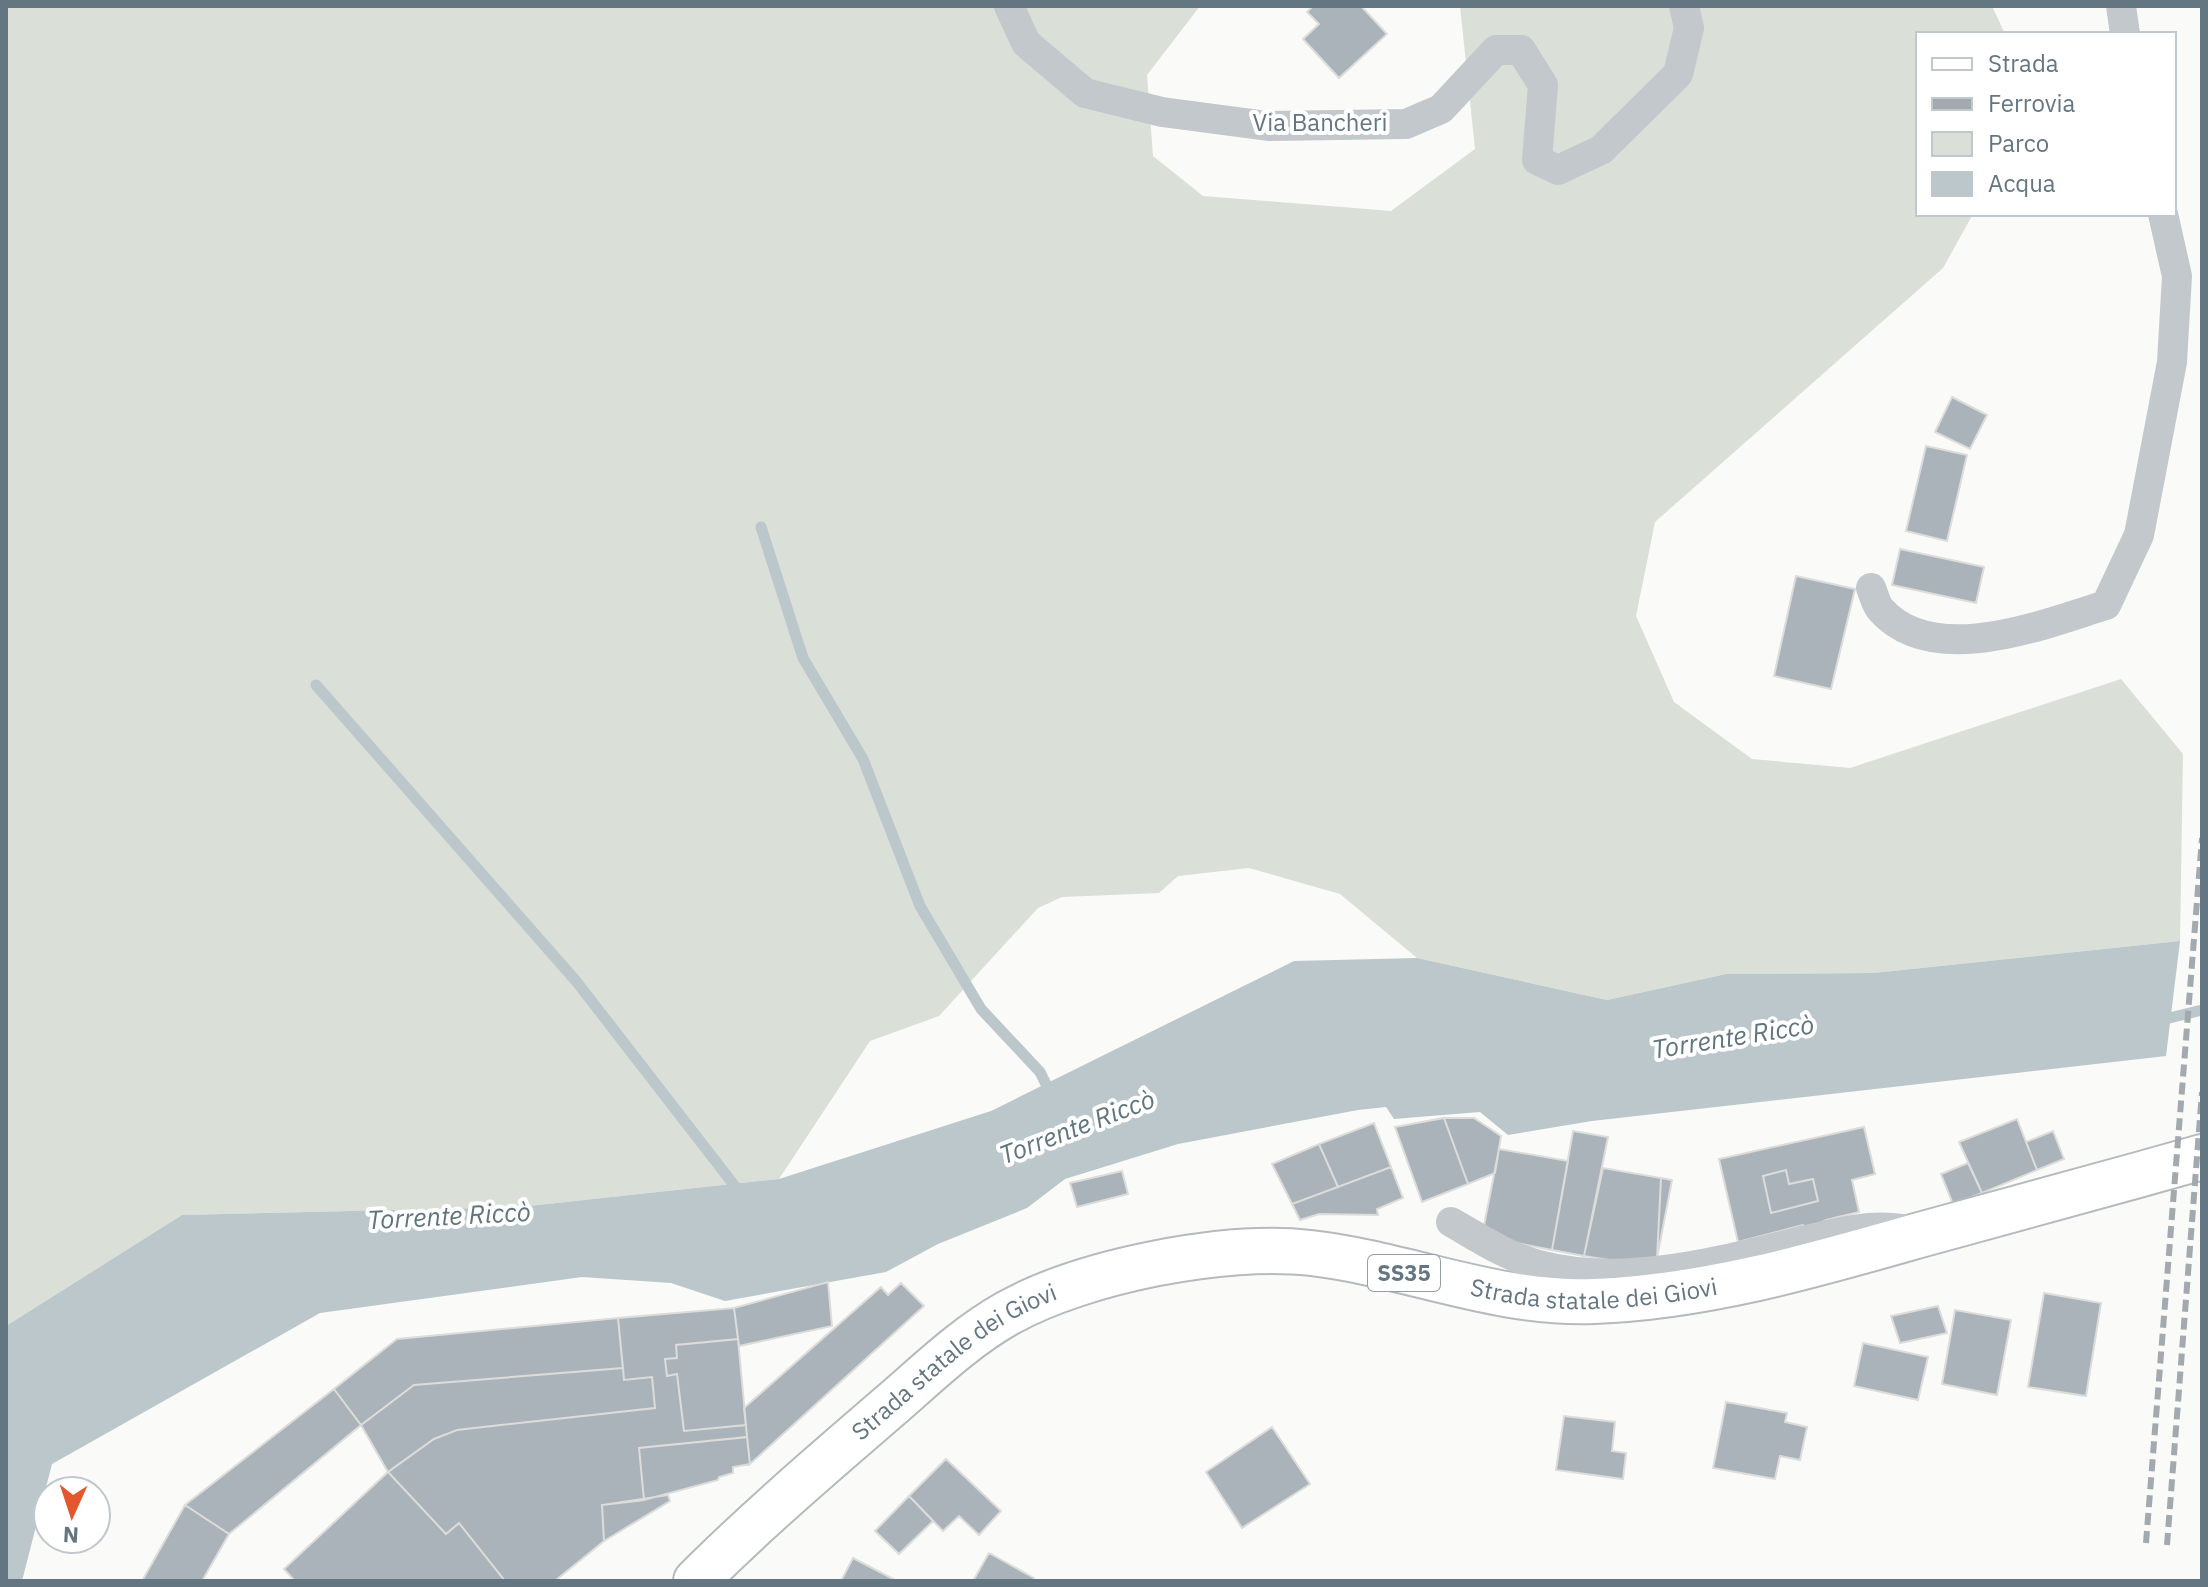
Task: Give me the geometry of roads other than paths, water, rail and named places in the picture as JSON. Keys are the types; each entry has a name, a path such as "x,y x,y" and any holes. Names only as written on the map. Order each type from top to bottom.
{"main road":[{"name":"Strada statale dei Giovi","path":"696,1581 819,1466 961,1345 1007,1313 1082,1280 1132,1268 1203,1258 1306,1252 1494,1293 1591,1301 1667,1296 1726,1286 2202,1157"}],"street":[{"name":"Via Bancheri","path":"1009,6 1026,43 1085,93 1162,112 1268,126 1406,124 1441,109 1496,50 1521,50 1543,85 1537,160 1558,170 1601,150 1678,74 1689,28 1684,6"},
{"path":"2121,6 2125,32"},
{"path":"1871,588 1881,610 1917,634 1952,640 2015,633 2106,605 2139,535 2172,362 2177,276 2163,216"},
{"path":"1451,1222 1496,1249 1537,1265 1583,1274 1636,1272 1716,1261 1853,1229 1889,1227 1928,1233"}],"water":[{"path":"2180,941 2166,1056 1592,1121 1508,1135 1480,1112 1394,1119 1386,1107 1358,1110 1178,1144 1065,1179 1027,1208 938,1244 886,1272 725,1301 671,1283 582,1277 320,1313 52,1464 49,1475 32,1475 32,1542 22,1581 6,1581 6,1326 182,1215 519,1207 779,1179 991,1111 1294,961 1417,958 1607,1000 1726,974 1873,973"}],"waterway":[{"path":"761,527 803,658 863,759 920,906 981,1009 1040,1072 1053,1098"},
{"path":"316,685 576,981 741,1194"},
{"name":"Torrente Riccò","path":"2157,1021 2202,1010"}],"railway":[{"path":"2146,1543 2202,838"},
{"path":"2167,1545 2202,1092"}]}
